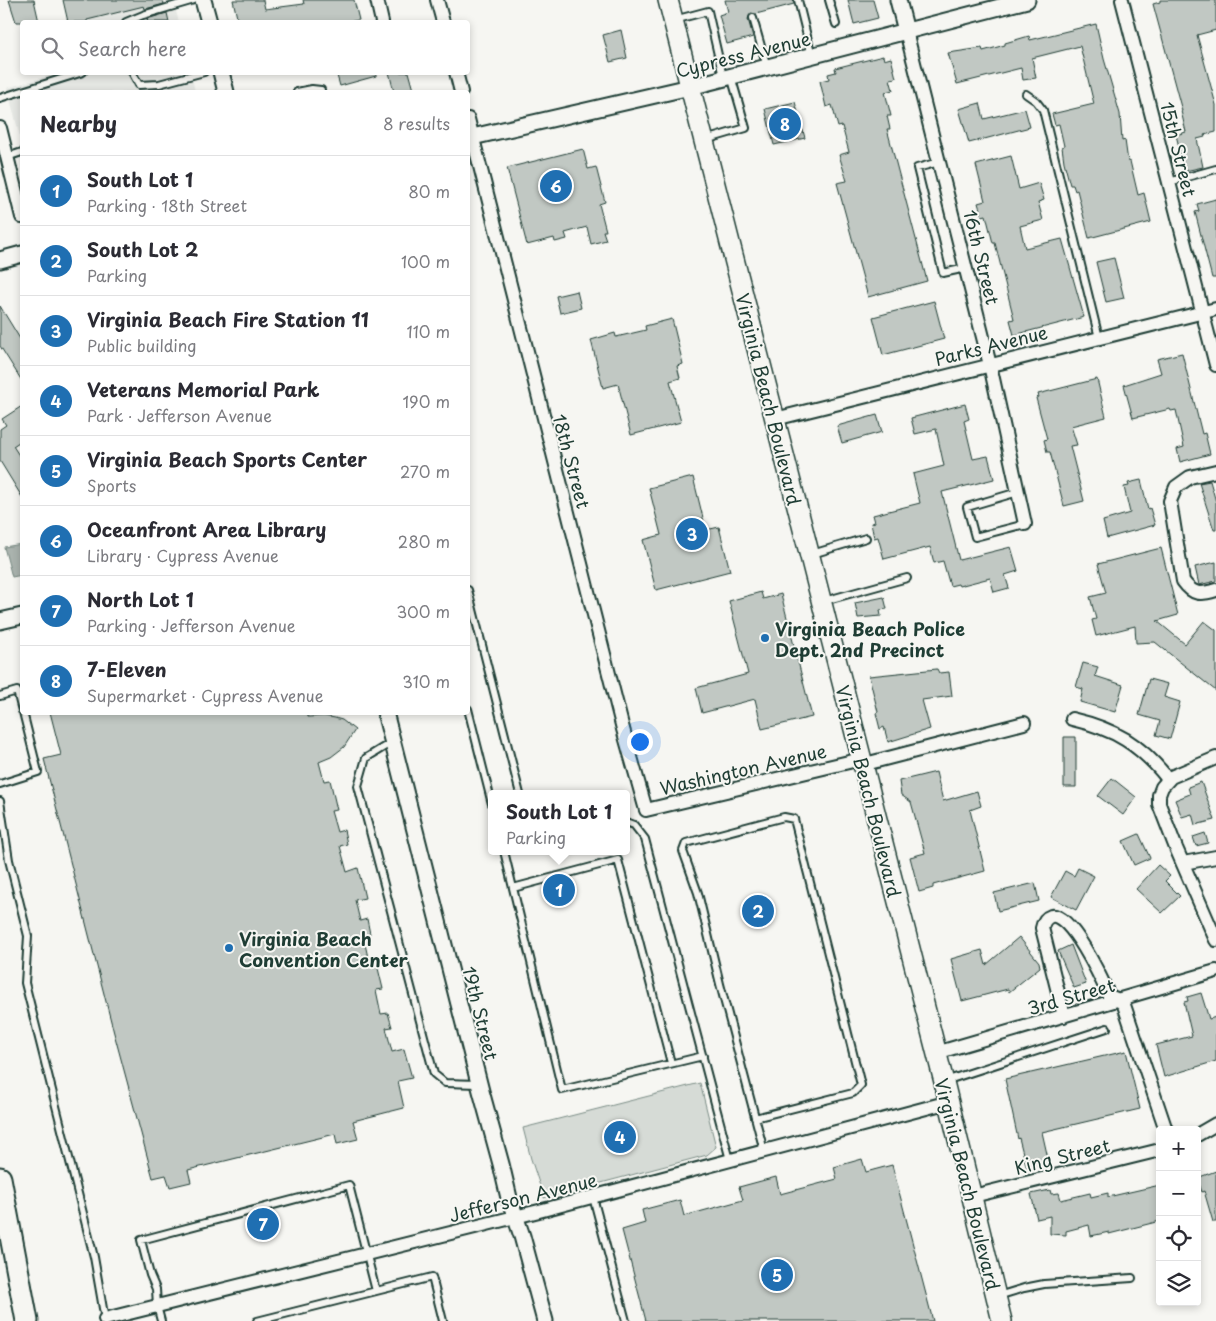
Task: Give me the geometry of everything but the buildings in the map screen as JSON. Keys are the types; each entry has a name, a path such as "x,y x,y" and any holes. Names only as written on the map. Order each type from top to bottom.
{"highway":[{"path":"0,1178 27,1321"}],"main road":[{"name":"Virginia Beach Boulevard","path":"668,0 973,1196 1002,1321"}],"street":[{"path":"203,0 208,20"},
{"path":"377,0 382,20"},
{"path":"437,0 442,20"},
{"name":"16th Street","path":"898,0 990,365 1025,524"},
{"name":"Cypress Avenue","path":"470,138 727,78 1027,0"},
{"name":"15th Street","path":"1122,0 1216,366"},
{"path":"222,75 226,90"},
{"path":"457,75 460,90"},
{"path":"0,128 20,209"},
{"name":"18th Street","path":"470,138 622,729 646,810"},
{"path":"0,260 20,255"},
{"name":"Parks Avenue","path":"775,419 1216,309"},
{"path":"1216,471 1190,477 1176,487 1170,501 1183,581 1188,588 1195,592 1204,594 1216,590"},
{"path":"0,622 20,617"},
{"name":"19th Street","path":"387,715 479,1084 545,1321"},
{"path":"1072,719 1111,731 1130,741 1155,763 1168,779"},
{"name":"Washington Avenue","path":"646,810 853,761 869,763 1024,724"},
{"path":"1216,758 1168,779 1159,795 1159,804 1182,863 1216,940"},
{"path":"1182,863 1216,857"},
{"path":"1064,1016 1042,928 1046,918 1053,915 1060,917 1087,951 1109,996 1119,1000 1124,1005 1165,1126"},
{"name":"3rd Street","path":"936,1053 1216,971"},
{"name":"Jefferson Avenue","path":"105,1320 516,1217 949,1102"},
{"path":"1201,1133 1216,1124"},
{"name":"King Street","path":"973,1196 1156,1151"}],"lane":[{"path":"131,20 194,0"},
{"path":"798,0 812,56"},
{"path":"830,0 836,24"},
{"path":"673,20 708,11 727,78 746,128 704,140"},
{"path":"753,18 767,67"},
{"path":"26,90 73,75"},
{"path":"134,75 139,85 159,84 193,75"},
{"path":"0,98 20,92"},
{"path":"1026,94 1036,101 1043,110 1099,338"},
{"path":"7,157 20,153"},
{"path":"939,162 917,168 943,273 966,268"},
{"path":"1169,182 1216,169"},
{"path":"1018,492 967,508 975,537 1025,524"},
{"path":"809,555 866,538"},
{"path":"821,602 907,578"},
{"path":"470,598 519,790"},
{"path":"0,696 17,691 20,702"},
{"path":"0,784 38,772 24,715"},
{"path":"470,715 488,790"},
{"path":"393,742 366,758 358,786 434,1074 445,1083 479,1084"},
{"path":"0,801 9,860 28,936 25,983 94,1257 105,1320"},
{"path":"756,1118 853,1093 861,1085 794,819 784,817 686,844 683,851 698,893 764,1151"},
{"path":"630,824 634,825 645,839 730,1160"},
{"path":"505,855 562,1090 703,1056"},
{"path":"513,888 618,860 671,1063"},
{"path":"944,1082 1107,1028"},
{"path":"161,1321 157,1306 156,1289 150,1275 141,1240 349,1185 376,1291"},
{"path":"593,1197 626,1321"},
{"path":"257,1321 432,1277 443,1321"},
{"path":"996,1296 1044,1284 1132,1278"}],"shaded area":[{"path":"84,0 173,0 178,20 89,20"},
{"path":"51,75 192,75 195,90 20,90 20,137 7,88"},
{"path":"20,544 20,575 12,577 4,547"},
{"path":"700,1083 716,1147 707,1155 544,1198 523,1128"}],"place":[{"name":"7-Eleven","path":"785,124"},
{"name":"Oceanfront Area Library","path":"556,186"},
{"name":"Virginia Beach Fire Station 11","path":"692,534"},
{"name":"Virginia Beach Police Dept. 2nd Precinct","path":"765,638"},
{"name":"South Lot 1","path":"559,890"},
{"name":"South Lot 2","path":"758,911"},
{"name":"Virginia Beach Convention Center","path":"229,948"},
{"name":"Veterans Memorial Park","path":"620,1137"},
{"name":"North Lot 1","path":"263,1224"},
{"name":"Virginia Beach Sports Center","path":"777,1275"}]}
